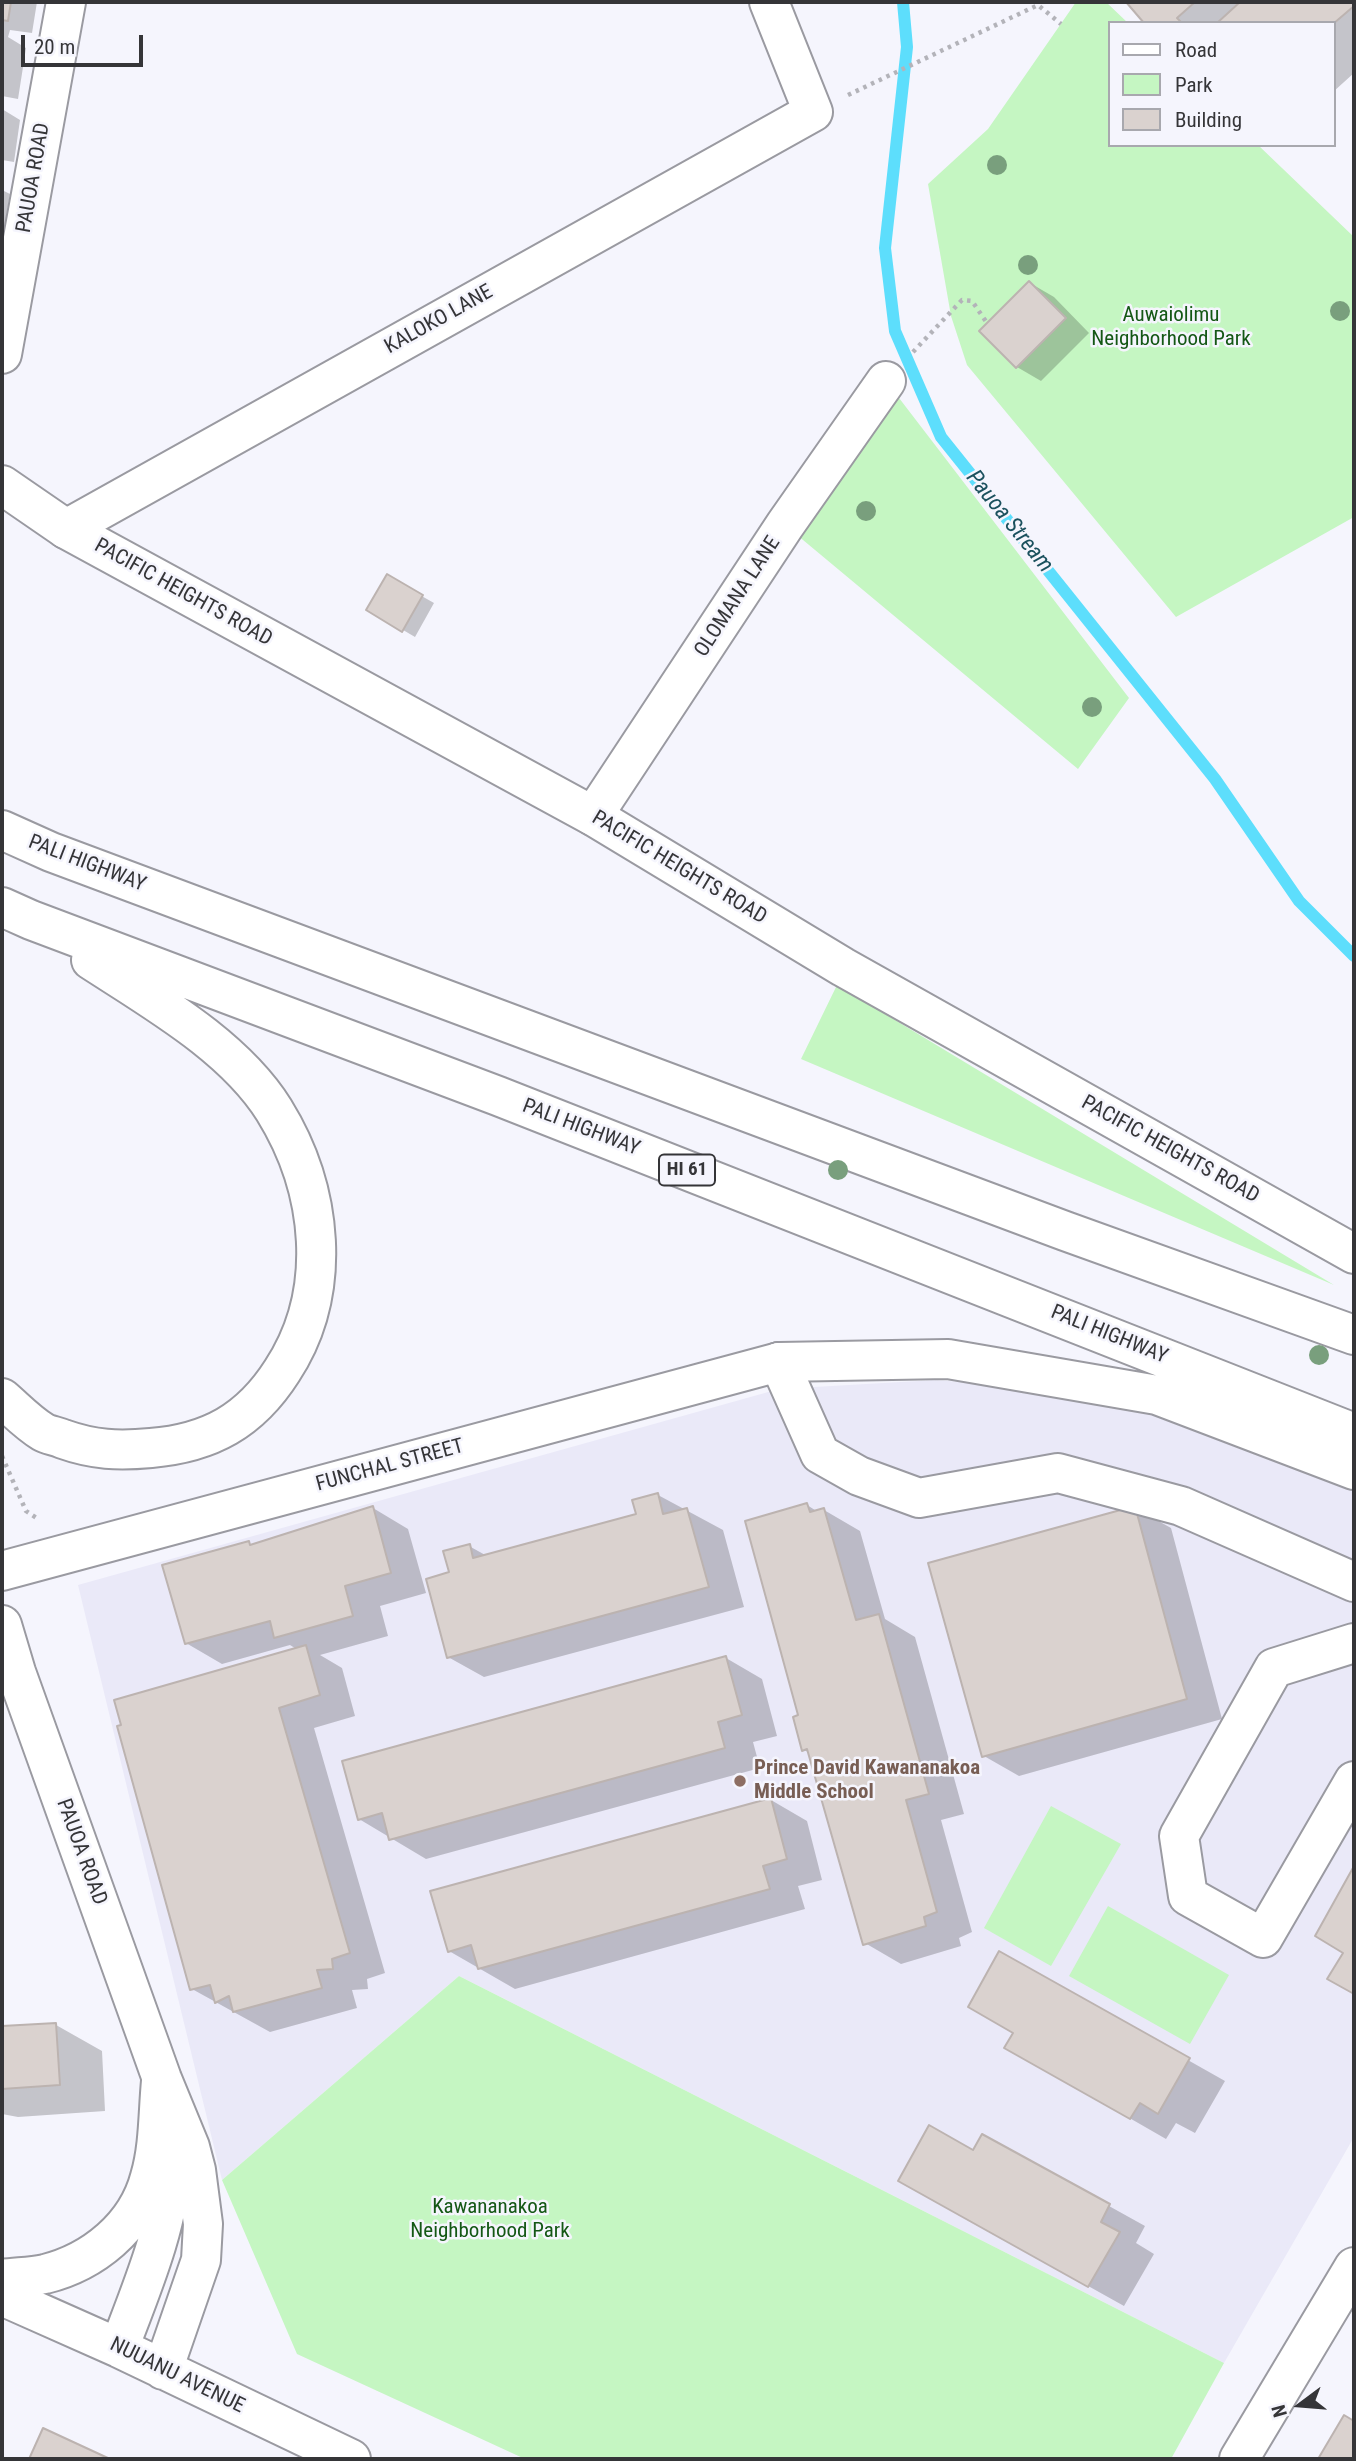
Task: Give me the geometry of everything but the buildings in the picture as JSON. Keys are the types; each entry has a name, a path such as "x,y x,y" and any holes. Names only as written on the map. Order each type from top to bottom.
{"main road":[{"name":"PAUOA ROAD","path":"2,354 66,2"},
{"name":"KALOKO LANE","path":"66,529 813,112 769,2"},
{"name":"OLOMANA LANE","path":"593,817 785,525 886,381"},
{"name":"PACIFIC HEIGHTS ROAD","path":"2,485 66,529 593,817 844,967 1354,1254"},
{"name":"PALI HIGHWAY","path":"2,830 51,852 1065,1231 1354,1335"},
{"name":"PALI HIGHWAY","path":"16,914 511,1101 1354,1433"},
{"path":"2,1398 43,1432 88,1447 123,1451 174,1446 202,1438 241,1419 260,1403 275,1382 295,1351 311,1310 317,1274 316,1235 305,1176 274,1111 254,1083 219,1050 174,1014 16,914"},
{"name":"FUNCHAL STREET","path":"2,1571 779,1362 948,1359 1157,1395 1354,1470"},
{"path":"779,1362 820,1454 859,1476 919,1498 1058,1473 1181,1506 1354,1582"},
{"name":"PAUOA ROAD","path":"2,1625 16,1672 162,2079"},
{"path":"1354,1643 1274,1668 1179,1836 1188,1896 1263,1938 1354,1781"},
{"path":"2,2278 43,2274 91,2257 130,2219 150,2176 162,2079"},
{"path":"119,2348 151,2260 171,2186 171,2146 162,2079"},
{"path":"162,2079 190,2147 203,2224 201,2260 163,2370"},
{"path":"1239,2459 1354,2267"},
{"name":"NUUANU AVENUE","path":"2,2296 119,2348 351,2459"}],"path":[{"path":"879,79 1038,5 1061,24"},
{"path":"886,381 962,300 972,301 987,323"},
{"path":"2,1455 26,1511 38,1518 35,1524"}],"shaded area":[{"name":"Prince David Kawananakoa Middle School","path":"936,1380 1046,1389 1175,1419 1354,1488 1354,2137 1224,2363 459,1976 222,2180 78,1585 779,1389"}],"green space":[{"name":"Auwaiolimu Neighborhood Park","path":"1076,2 1106,2 1126,21 1108,21 1108,147 1260,147 1354,237 1354,517 1176,617 967,365 951,316 928,184 988,129"},
{"path":"886,381 1129,698 1078,769 785,525"},
{"path":"837,985 1334,1285 801,1059"},
{"path":"1051,1806 1121,1844 1051,1966 984,1928"},
{"path":"1108,1906 1229,1975 1190,2044 1069,1976"},
{"name":"Kawananakoa Neighborhood Park","path":"459,1976 1224,2363 1171,2459 525,2459 297,2354 222,2180"}],"waterway":[{"name":"Pauoa Stream","path":"903,2 907,47 885,248 895,331 941,437 1215,779 1299,901 1354,956"}],"place":[{"name":"Prince David Kawananakoa Middle School","path":"740,1781"}]}
